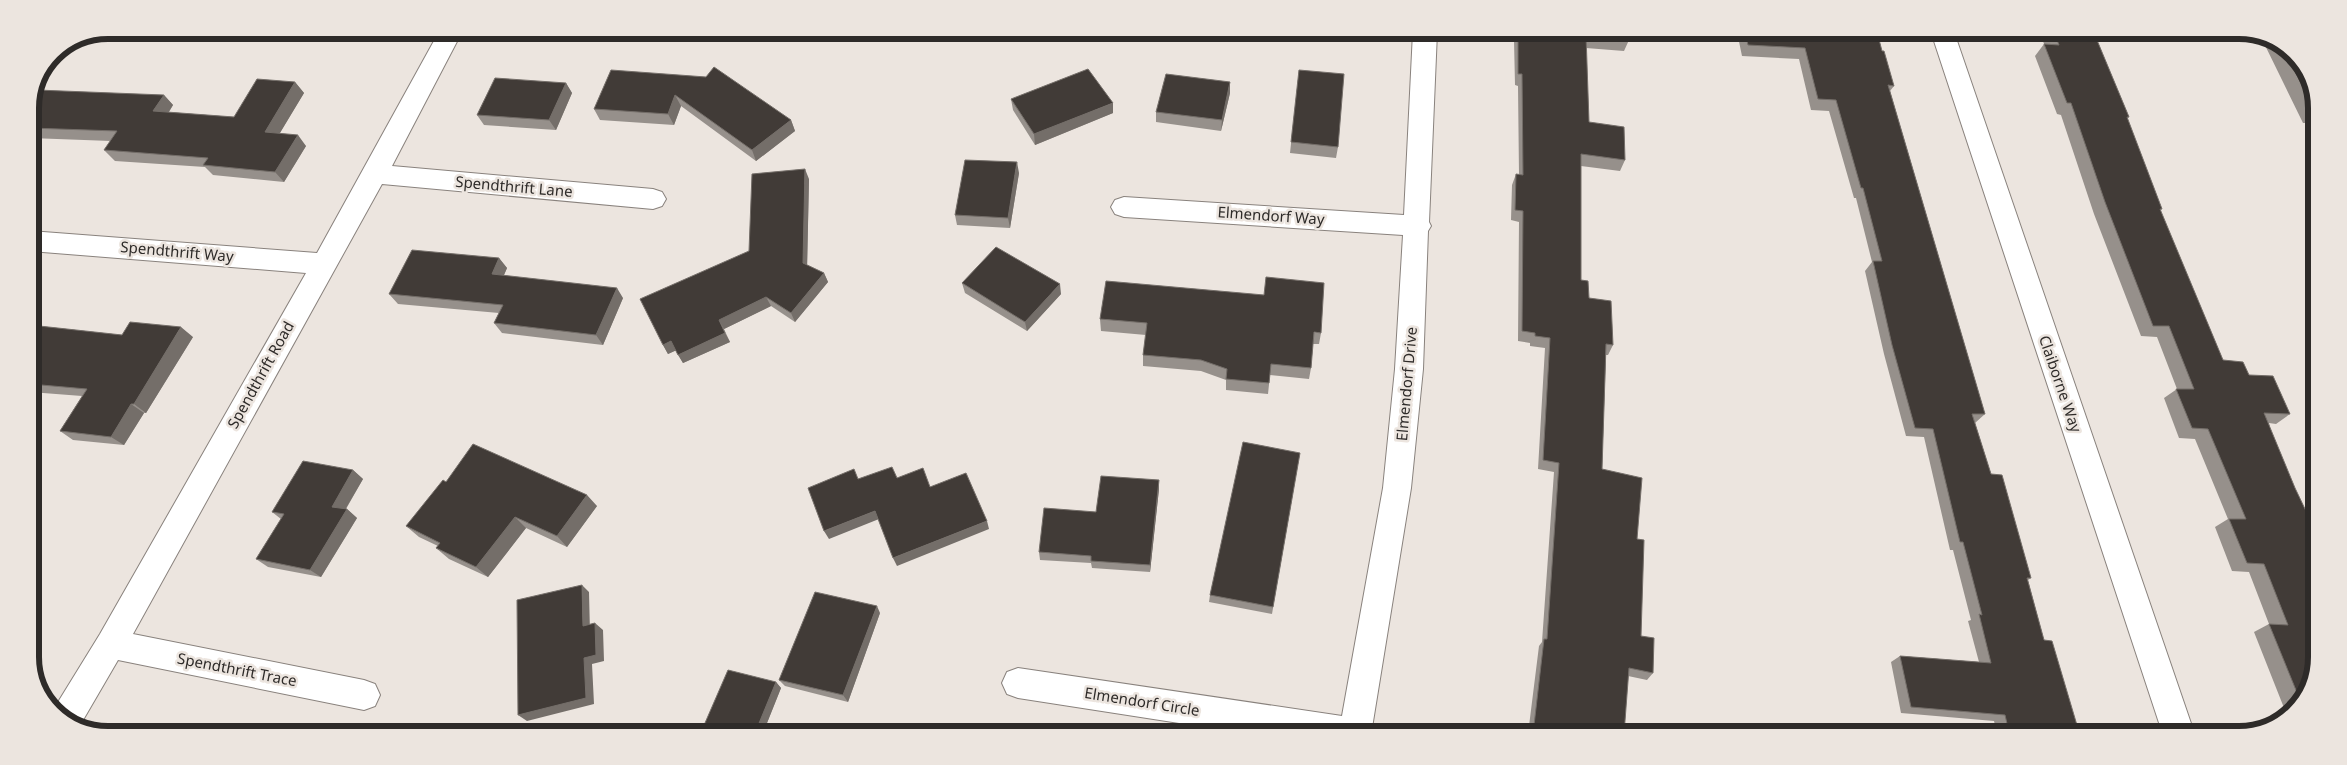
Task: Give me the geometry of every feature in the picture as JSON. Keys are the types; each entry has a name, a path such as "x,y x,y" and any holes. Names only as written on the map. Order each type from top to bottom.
{"street":[{"name":"Spendthrift Road","path":"68,714 110,644 375,174 447,39"},
{"name":"Elmendorf Drive","path":"1356,726 1398,488 1409,369 1418,226 1426,39"},
{"name":"Claiborne Way","path":"1944,39 2176,726"},
{"name":"Spendthrift Lane","path":"375,174 653,199"},
{"name":"Elmendorf Way","path":"1124,207 1418,226"},
{"name":"Spendthrift Way","path":"39,242 324,264"},
{"name":"Spendthrift Trace","path":"110,644 364,695"},
{"name":"Elmendorf Circle","path":"1018,683 1302,726"}],"building":[{"path":"1518,39 1586,39 1589,122 1624,127 1625,160 1581,154 1581,280 1588,281 1589,298 1611,301 1613,345 1606,344 1602,469 1642,478 1637,539 1644,540 1641,636 1654,638 1653,673 1629,668 1625,726 1534,726 1544,639 1547,639 1559,463 1543,460 1550,338 1535,336 1535,333 1522,331 1523,211 1515,210 1516,174 1523,175 1522,74 1518,74"},
{"path":"1747,39 1879,39 1894,86 1888,85 1985,414 1972,414 1991,474 2002,475 2031,578 2027,578 2044,640 2052,641 2077,726 2008,726 2005,715 1911,707 1900,656 1991,663 1979,614 1982,615 1963,542 1960,542 1933,429 1915,428 1892,345 1873,261 1882,261 1863,188 1861,188 1836,100 1818,99 1805,48 1748,45"},
{"path":"2057,39 2096,39 2129,117 2127,117 2162,209 2160,209 2223,360 2243,362 2249,375 2273,376 2290,414 2264,413 2308,515 2308,666 2298,694 2269,624 2288,625 2264,564 2247,563 2229,519 2246,519 2208,429 2192,428 2176,389 2194,389 2169,326 2153,326 2105,202 2071,103 2067,103 2044,44 2059,45"},
{"path":"2290,61 2303,81 2307,95"},
{"path":"714,67 791,120 752,150 675,95 668,114 594,109 611,70 706,77"},
{"path":"1088,69 1113,103 1034,134 1011,99"},
{"path":"1299,70 1344,74 1338,147 1291,142"},
{"path":"1166,74 1230,82 1222,120 1156,112"},
{"path":"495,78 566,83 549,120 477,115"},
{"path":"257,79 295,82 265,132 298,135 275,172 203,165 208,158 104,150 117,131 39,128 40,94 41,90 164,95 153,111 234,117"},
{"path":"965,160 1017,162 1008,218 955,215"},
{"path":"805,169 803,263 824,273 791,313 766,297 719,320 725,333 678,355 671,341 663,345 640,299 749,251 752,174"},
{"path":"996,247 1060,284 1025,322 962,283"},
{"path":"412,250 499,258 492,274 617,288 596,335 494,323 503,305 389,294"},
{"path":"1266,277 1324,283 1321,333 1314,332 1311,368 1271,364 1269,383 1226,379 1227,369 1201,360 1143,355 1147,323 1100,319 1106,281 1264,295"},
{"path":"130,322 181,327 134,404 131,404 111,437 60,431 87,389 39,385 39,326 122,335"},
{"path":"1243,442 1300,453 1273,607 1210,595"},
{"path":"473,444 587,495 557,536 515,517 476,567 436,548 440,543 406,526 443,480 446,482"},
{"path":"303,461 353,470 332,507 347,509 310,570 256,559 284,514 272,512"},
{"path":"892,467 897,478 923,468 930,487 966,473 987,521 893,558 875,511 824,531 808,488 854,469 858,479"},
{"path":"1101,476 1159,480 1150,565 1091,561 1091,556 1039,552 1044,508 1096,512"},
{"path":"582,585 583,626 595,623 596,655 584,658 586,698 518,715 517,600"},
{"path":"815,592 877,606 843,695 779,680"},
{"path":"728,670 776,682 758,726 717,726 705,723"}]}
